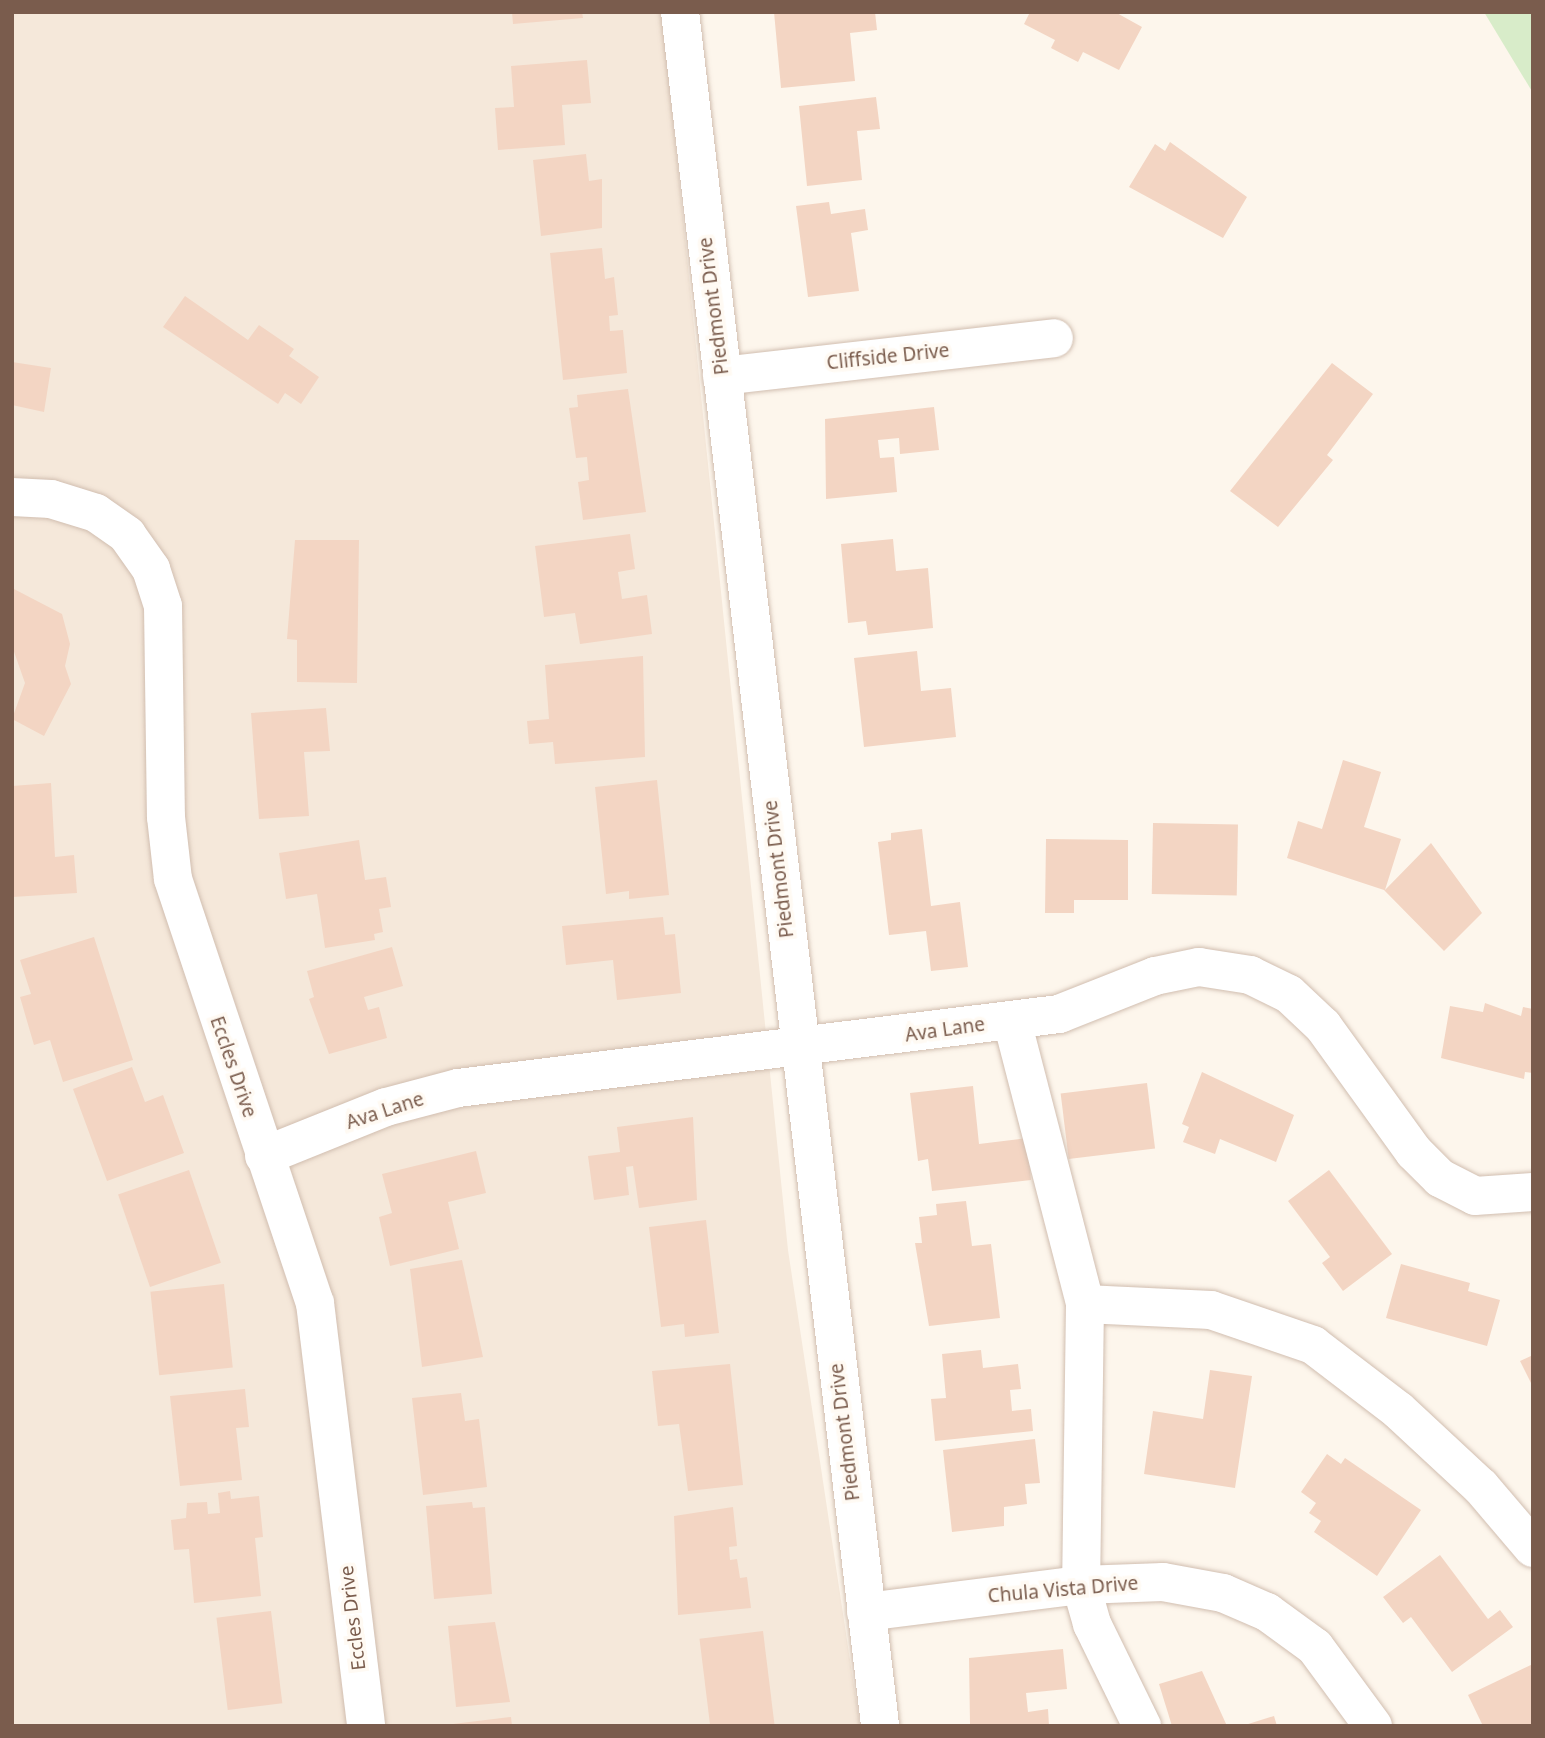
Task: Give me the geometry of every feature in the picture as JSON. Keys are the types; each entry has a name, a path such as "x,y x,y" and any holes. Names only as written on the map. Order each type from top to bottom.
{"street":[{"name":"Piedmont Drive","path":"680,12 880,1726"},
{"name":"Cliffside Drive","path":"722,376 1054,338"},
{"name":"Eccles Drive","path":"12,497 51,499 96,513 127,535 151,569 168,636 166,817 173,879 315,1303 366,1726"},
{"name":"Ava Lane","path":"264,1156 386,1107 458,1088 799,1049 1012,1021 1096,1003 1166,974 1199,967 1250,975 1289,993 1324,1026 1414,1152 1440,1178 1475,1196 1533,1192"},
{"path":"1012,1021 1085,1304 1081,1585 1092,1624 1142,1726"},
{"path":"1085,1304 1211,1310 1313,1345 1398,1410 1480,1487 1533,1548"},
{"name":"Chula Vista Drive","path":"866,1612 1081,1585 1163,1583 1223,1593 1266,1612 1315,1647 1373,1726"}],"shaded area":[{"path":"12,12 662,12 788,1250 860,1726 12,1726"}],"green space":[{"path":"1484,12 1533,12 1533,93"}],"building":[{"path":"512,12 582,12 583,18 513,24"},
{"path":"774,12 875,12 877,30 850,33 855,81 781,88"},
{"path":"1030,12 1115,12 1142,27 1119,70 1083,52 1078,62 1051,48 1055,40 1024,24"},
{"path":"587,60 591,103 562,105 565,145 498,150 495,108 514,107 511,66"},
{"path":"876,97 880,129 857,131 862,180 807,186 799,106"},
{"path":"1170,142 1247,197 1223,238 1129,187 1155,144 1165,151"},
{"path":"586,154 589,181 602,179 602,228 541,236 533,160"},
{"path":"829,202 831,214 865,209 868,230 851,233 859,291 808,297 796,206"},
{"path":"602,248 605,279 614,277 618,315 609,316 610,331 623,330 627,373 563,380 550,253"},
{"path":"185,296 248,340 259,325 294,349 289,356 319,377 301,404 285,393 278,404 163,327"},
{"path":"12,362 51,368 44,412 12,405"},
{"path":"1332,363 1373,394 1327,455 1333,460 1278,527 1230,491"},
{"path":"628,389 646,512 583,520 578,482 589,480 587,457 576,458 569,408 578,407 577,395"},
{"path":"934,407 939,450 900,454 899,438 878,440 880,458 894,457 897,492 826,499 825,419"},
{"path":"630,534 635,569 618,572 622,599 647,595 652,634 580,644 575,613 544,617 535,546"},
{"path":"893,539 896,571 928,568 933,628 868,635 866,621 848,623 841,544"},
{"path":"295,540 359,540 357,683 297,682 297,640 287,639"},
{"path":"12,588 62,614 70,644 65,666 71,684 44,736 12,719 25,683 12,646"},
{"path":"917,651 921,691 951,688 956,737 864,747 854,658"},
{"path":"643,656 645,757 555,764 553,742 529,744 527,721 549,719 545,665"},
{"path":"326,708 330,751 304,752 309,816 259,819 251,713"},
{"path":"1343,760 1381,772 1364,827 1401,839 1385,890 1431,843 1482,913 1444,951 1384,890 1287,858 1298,821 1322,829"},
{"path":"657,780 669,895 629,899 629,891 606,894 595,787"},
{"path":"51,783 55,857 74,855 77,893 12,897 12,786"},
{"path":"1153,823 1238,824 1237,895 1152,894"},
{"path":"922,829 931,906 960,902 968,967 931,971 926,931 889,935 878,842 891,840 891,833"},
{"path":"1046,839 1128,840 1128,900 1074,900 1074,913 1045,913"},
{"path":"359,840 365,880 386,877 391,907 379,909 383,932 374,934 375,940 325,948 317,894 286,899 279,853"},
{"path":"663,917 665,935 675,934 681,993 617,1000 613,960 566,965 562,926"},
{"path":"94,937 133,1060 63,1082 50,1040 34,1045 20,997 31,994 20,960"},
{"path":"392,947 403,986 364,997 368,1010 379,1007 387,1038 329,1054 309,999 314,997 307,971"},
{"path":"1485,1003 1521,1016 1523,1007 1533,1009 1533,1073 1525,1072 1524,1079 1441,1058 1450,1006 1483,1012"},
{"path":"132,1067 145,1102 163,1095 184,1153 107,1181 73,1089"},
{"path":"1202,1072 1294,1115 1276,1162 1220,1139 1215,1154 1183,1142 1189,1127 1182,1124"},
{"path":"1147,1083 1155,1149 1069,1159 1061,1094"},
{"path":"973,1086 979,1144 1027,1138 1031,1180 932,1191 928,1159 918,1161 910,1093"},
{"path":"693,1117 697,1200 639,1208 633,1166 626,1167 629,1195 594,1200 588,1156 620,1152 617,1127"},
{"path":"476,1151 486,1193 448,1202 459,1249 390,1266 379,1217 392,1213 382,1174"},
{"path":"189,1170 221,1263 150,1287 118,1194"},
{"path":"1329,1170 1392,1254 1343,1291 1322,1263 1330,1257 1288,1201"},
{"path":"966,1201 972,1246 991,1244 1000,1318 929,1326 915,1243 922,1243 919,1217 937,1215 936,1204"},
{"path":"706,1220 719,1333 685,1337 684,1324 661,1327 649,1227"},
{"path":"462,1260 483,1357 422,1367 410,1269"},
{"path":"1401,1264 1470,1283 1468,1291 1500,1300 1487,1346 1386,1318"},
{"path":"224,1284 233,1368 159,1375 150,1292"},
{"path":"981,1350 983,1368 1018,1364 1021,1389 1010,1390 1012,1411 1031,1409 1033,1431 935,1441 931,1399 946,1398 942,1354"},
{"path":"1533,1355 1533,1387 1520,1361"},
{"path":"730,1364 743,1485 688,1491 679,1424 658,1426 652,1371"},
{"path":"1210,1370 1252,1376 1235,1488 1144,1474 1153,1411 1203,1419"},
{"path":"245,1389 249,1427 236,1428 242,1480 180,1486 170,1396"},
{"path":"461,1393 465,1421 479,1419 487,1487 423,1495 412,1398"},
{"path":"1035,1439 1040,1483 1025,1484 1027,1504 1004,1507 1004,1526 952,1532 943,1450"},
{"path":"1327,1454 1341,1464 1345,1458 1421,1510 1377,1576 1314,1532 1321,1521 1309,1513 1316,1503 1301,1492"},
{"path":"230,1491 231,1499 259,1496 263,1537 255,1538 261,1596 194,1603 189,1549 174,1550 171,1520 186,1518 187,1503 207,1502 208,1514 220,1513 218,1493"},
{"path":"472,1502 473,1508 485,1507 492,1594 434,1599 426,1506"},
{"path":"733,1507 737,1546 729,1547 730,1560 737,1559 740,1578 747,1577 751,1608 678,1615 674,1516"},
{"path":"1440,1555 1488,1619 1500,1610 1513,1627 1452,1672 1411,1617 1403,1623 1383,1597"},
{"path":"271,1611 282,1703 228,1710 216,1618"},
{"path":"495,1622 510,1702 456,1707 448,1626"},
{"path":"763,1631 775,1726 710,1726 699,1639"},
{"path":"1063,1649 1067,1689 1026,1693 1028,1712 1048,1709 1049,1726 970,1724 969,1658"},
{"path":"1533,1664 1533,1726 1483,1726 1468,1695"},
{"path":"1202,1671 1227,1726 1172,1726 1159,1684"},
{"path":"1274,1716 1277,1726 1245,1726 1245,1725"},
{"path":"511,1717 512,1726 453,1726 453,1724"}]}
